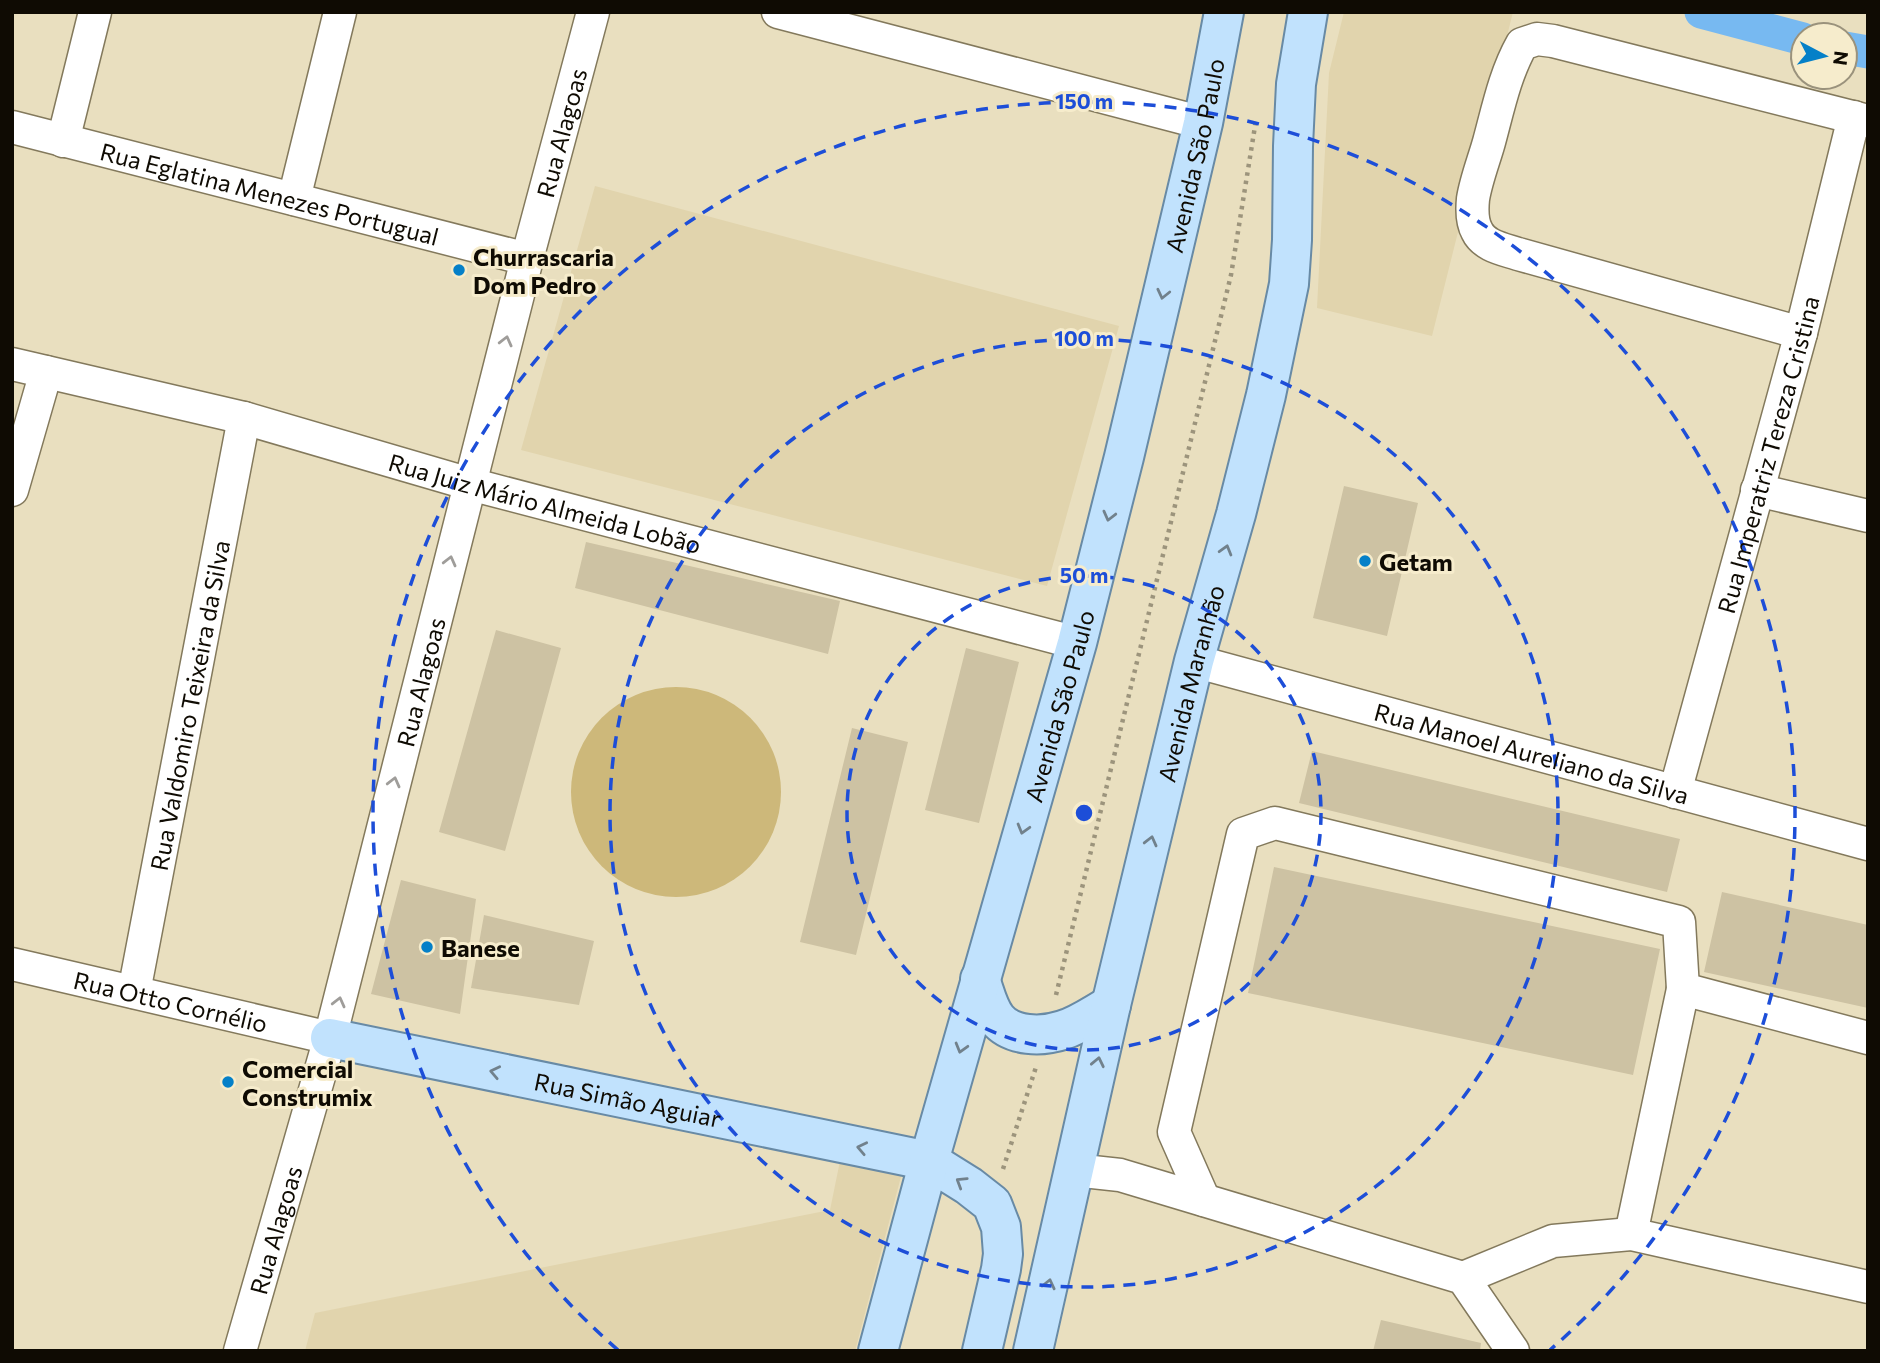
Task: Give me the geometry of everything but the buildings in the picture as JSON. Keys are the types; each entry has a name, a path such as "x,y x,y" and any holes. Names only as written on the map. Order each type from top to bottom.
{"main road":[{"name":"Avenida São Paulo","path":"878,1351 980,979 1077,643 1203,123 1224,12"},
{"name":"Avenida Maranhão","path":"1033,1351 1111,1005 1194,661 1236,514 1266,395 1289,284 1296,84 1308,12"},
{"path":"980,979 998,1020 1009,1029 1023,1033 1047,1034 1065,1030 1111,1005"},
{"name":"Rua Simão Aguiar","path":"330,1038 929,1161"},
{"path":"929,1161 992,1204 1001,1227 1002,1269 982,1351"}],"street":[{"path":"63,141 95,12"},
{"path":"293,199 340,12"},
{"name":"Rua Alagoas","path":"240,1351 330,1038 527,259 593,12"},
{"path":"778,12 1203,123"},
{"path":"1801,333 1489,244 1476,231 1472,211 1474,198 1511,68 1522,44 1537,39 1861,119"},
{"name":"Rua Imperatriz Tereza Cristina","path":"1675,792 1861,119"},
{"name":"Rua Eglatina Menezes Portugual","path":"12,127 527,259"},
{"name":"Rua Juiz Mário Almeida Lobão","path":"12,364 244,418 470,484 1077,643"},
{"path":"12,490 46,372"},
{"name":"Rua Valdomiro Teixeira da Silva","path":"134,992 244,418"},
{"path":"1757,490 1868,516"},
{"name":"Rua Manoel Aureliano da Silva","path":"1194,661 1868,844"},
{"path":"1204,1200 1174,1132 1243,834 1275,823 1679,922 1683,989 1630,1234"},
{"name":"Rua Otto Cornélio","path":"12,964 330,1038"},
{"path":"1683,989 1868,1038"},
{"path":"1074,1170 1120,1175 1464,1278 1553,1241 1630,1234 1868,1287"},
{"path":"1464,1278 1513,1351"}],"path":[{"path":"992,1204 1047,1034 1231,275 1258,109"}],"shaded area":[{"path":"1344,12 1513,12 1432,336 1317,308 1329,73"},
{"path":"595,186 1119,326 1047,586 521,450"},
{"path":"676,687 697,689 716,695 735,704 751,717 764,733 773,752 779,771 779,813 773,832 764,851 751,867 735,880 716,889 697,895 676,897 655,895 636,889 617,880 601,867 588,851 579,832 573,813 571,792 573,771 579,752 588,733 601,717 617,704 636,695 655,689"},
{"path":"840,1161 903,1169 855,1351 305,1351 315,1313 830,1210"}],"waterway":[{"path":"1701,12 1789,35"},
{"path":"1859,50 1868,52"}],"place":[{"name":"Churrascaria Dom Pedro","path":"459,270"},
{"name":"Getam","path":"1365,561"},
{"name":"Banese","path":"427,947"},
{"name":"Comercial Construmix","path":"228,1082"}]}
